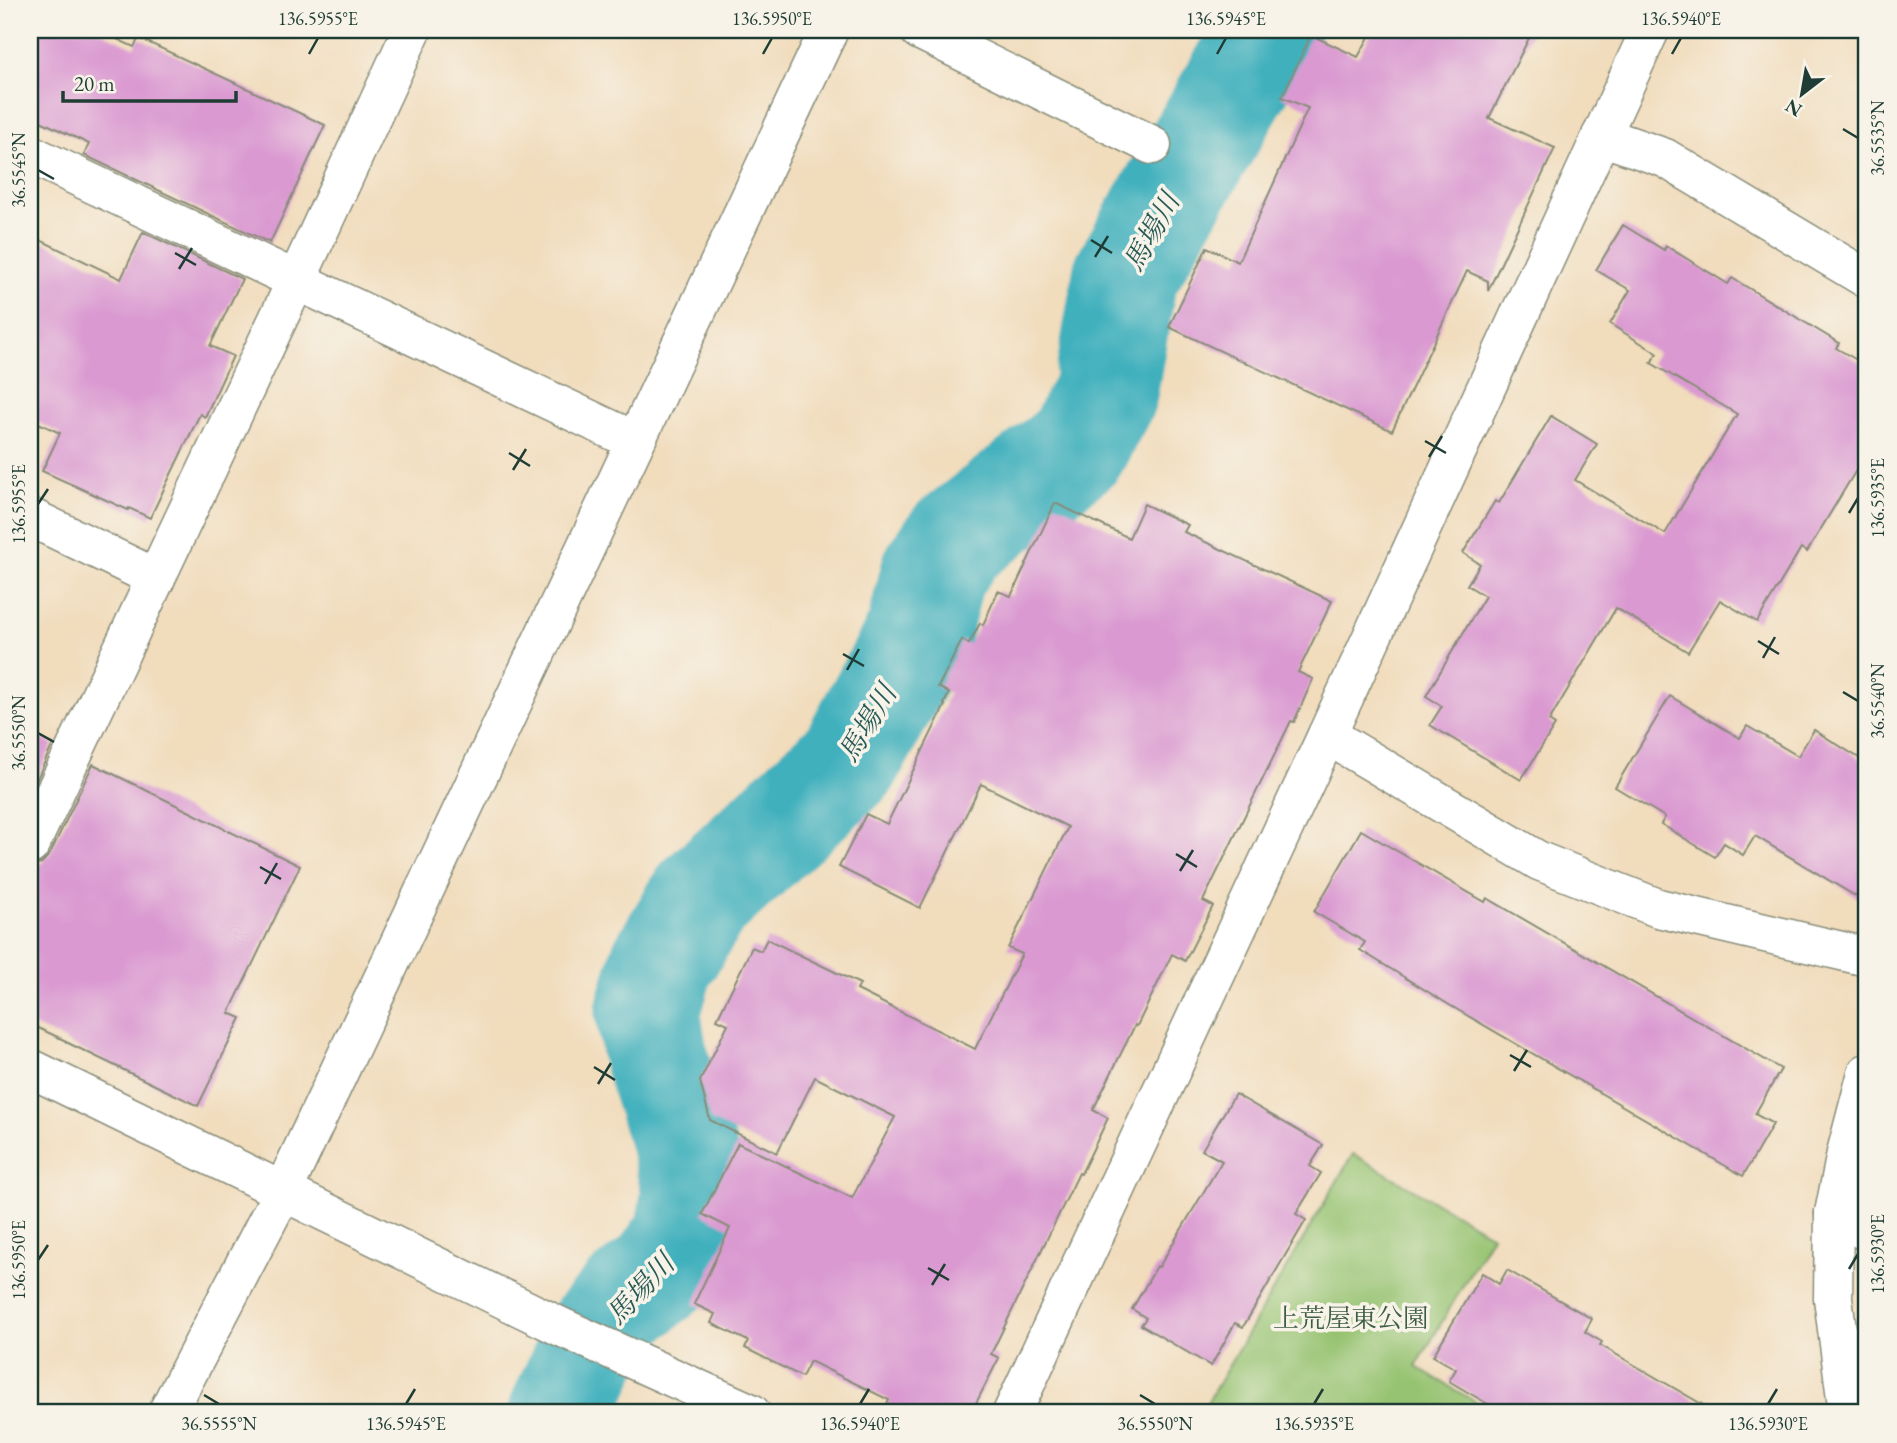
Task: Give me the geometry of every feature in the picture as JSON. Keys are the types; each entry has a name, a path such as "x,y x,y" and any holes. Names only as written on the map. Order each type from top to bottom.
{"street":[{"path":"30,845 412,30"},
{"path":"167,1413 283,1191 829,30"},
{"path":"919,30 1152,145"},
{"path":"1012,1413 1650,30"},
{"path":"1601,136 1665,158 1867,279"},
{"path":"30,154 635,441"},
{"path":"30,517 156,578"},
{"path":"1327,735 1539,861 1658,908 1867,957"},
{"path":"30,1068 561,1327 751,1413"},
{"path":"1848,1413 1833,1298 1834,1213 1867,1073"},
{"path":"1834,1213 1867,1232"}],"green space":[{"name":"上荒屋東公園","path":"1353,1154 1492,1235 1416,1367 1495,1413 1201,1413"}],"building":[{"path":"30,30 97,30 134,47 139,38 325,125 270,243 84,155 89,144 30,116"},
{"path":"1373,30 1533,30 1489,118 1555,148 1488,291 1488,281 1467,271 1392,431 1169,327 1207,247 1238,262 1308,108 1282,97 1311,35 1358,57"},
{"path":"1623,225 1664,250 1666,246 1728,284 1732,278 1839,343 1836,348 1867,366 1867,452 1807,552 1801,548 1757,622 1720,600 1688,652 1616,608 1549,721 1555,725 1521,780 1430,725 1442,706 1426,696 1485,596 1467,585 1480,564 1463,553 1495,501 1499,503 1551,416 1597,444 1575,480 1665,534 1737,414 1651,363 1657,353 1610,324 1630,290 1596,270"},
{"path":"143,232 242,279 210,346 233,356 205,417 200,414 150,518 42,471 60,433 30,419 30,235 121,279"},
{"path":"1055,503 1129,538 1144,504 1188,525 1184,532 1332,601 1298,672 1313,679 1203,901 1213,906 1185,961 1172,954 1093,1110 1108,1118 991,1354 999,1358 971,1413 883,1413 889,1400 810,1361 802,1377 745,1348 748,1341 711,1323 715,1314 694,1304 730,1228 702,1214 738,1143 852,1198 895,1117 815,1077 777,1153 710,1120 700,1081 728,1024 717,1019 752,947 761,951 767,939 860,984 857,990 975,1049 1022,954 1008,948 1068,827 981,784 920,908 839,867 866,814 887,824 945,705 949,693 938,687 962,640 969,644 980,623 983,625 998,591 1011,596"},
{"path":"1670,696 1740,738 1747,726 1798,756 1814,730 1867,763 1867,903 1755,836 1743,855 1724,843 1715,857 1661,824 1665,817 1615,787"},
{"path":"30,733 53,744 30,794"},
{"path":"93,764 300,866 229,1013 241,1018 198,1106 30,1024 30,867 42,863 50,854"},
{"path":"1361,830 1485,902 1487,898 1781,1069 1755,1114 1773,1124 1743,1176 1360,950 1365,942 1314,912"},
{"path":"1235,1094 1323,1145 1310,1166 1321,1173 1296,1214 1306,1220 1243,1327 1235,1323 1211,1366 1141,1325 1146,1318 1132,1309 1222,1161 1202,1150"},
{"path":"1507,1270 1592,1319 1585,1332 1602,1342 1600,1345 1717,1413 1503,1413 1449,1381 1456,1369 1433,1356 1482,1273 1499,1284"}],"waterway":[{"path":"30,74 50,30"},
{"name":"馬場川","path":"561,1413 596,1335 626,1301 660,1274 687,1236 694,1190 681,1136 655,1055 648,1012 662,963 701,898 849,761 918,634 933,573 955,541 1076,447 1105,393 1125,276 1268,30"}]}
